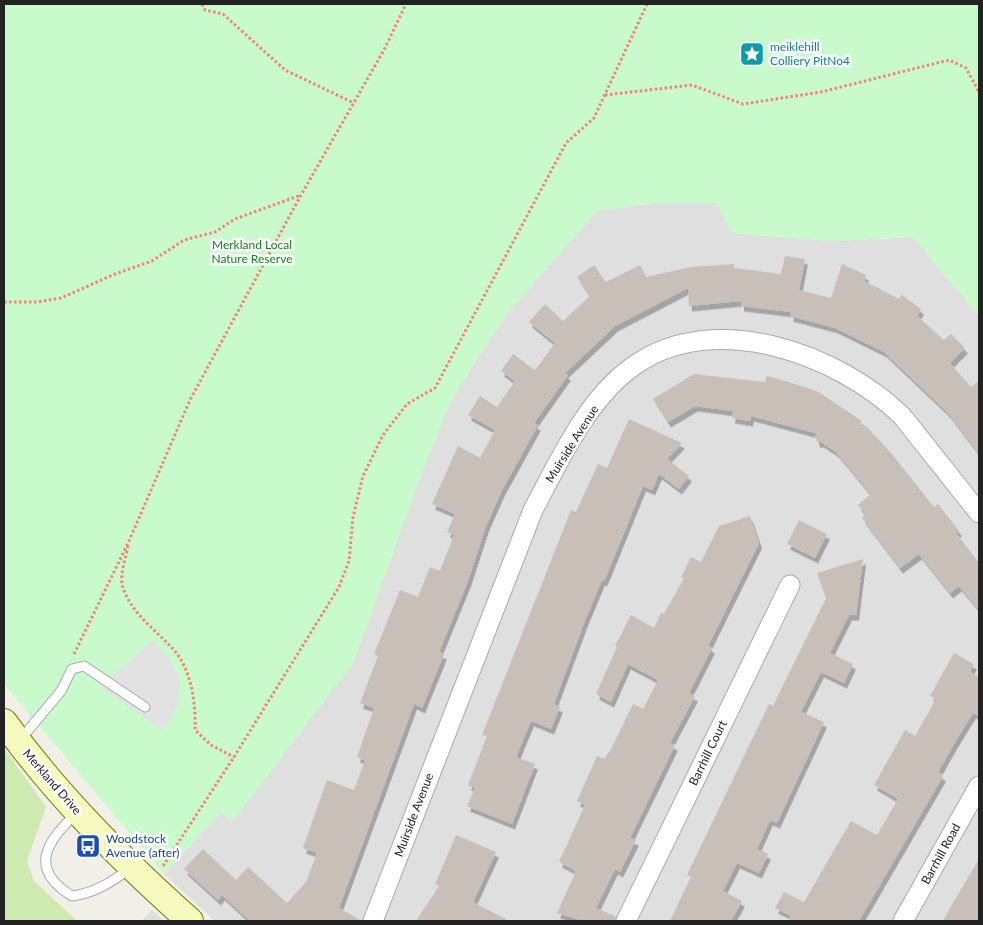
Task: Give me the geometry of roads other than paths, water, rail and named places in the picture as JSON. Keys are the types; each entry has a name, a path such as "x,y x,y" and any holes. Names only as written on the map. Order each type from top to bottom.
{"street":[{"name":"Muirside Avenue","path":"373,921 533,510 588,413 634,365 660,351 719,339 755,342 815,358 870,387 888,402 902,416 979,513"},
{"name":"Barrhill Court","path":"626,921 790,585"},
{"name":"Merkland Drive","path":"11,732 78,812 131,868 190,921"},
{"name":"Barrhill Road","path":"904,921 979,786"}],"lane":[{"path":"11,732 61,691 72,669 84,666 145,707"},
{"path":"78,812 59,830 51,842 45,867 51,881 72,896 86,894 99,890 131,868"}],"place":[{"name":"meiklehill Colliery PitNo4","path":"752,54"},
{"name":"Woodstock Avenue (after)","path":"88,846"}],"park label":[{"name":"Merkland Local Nature Reserve","path":"252,252"}]}
